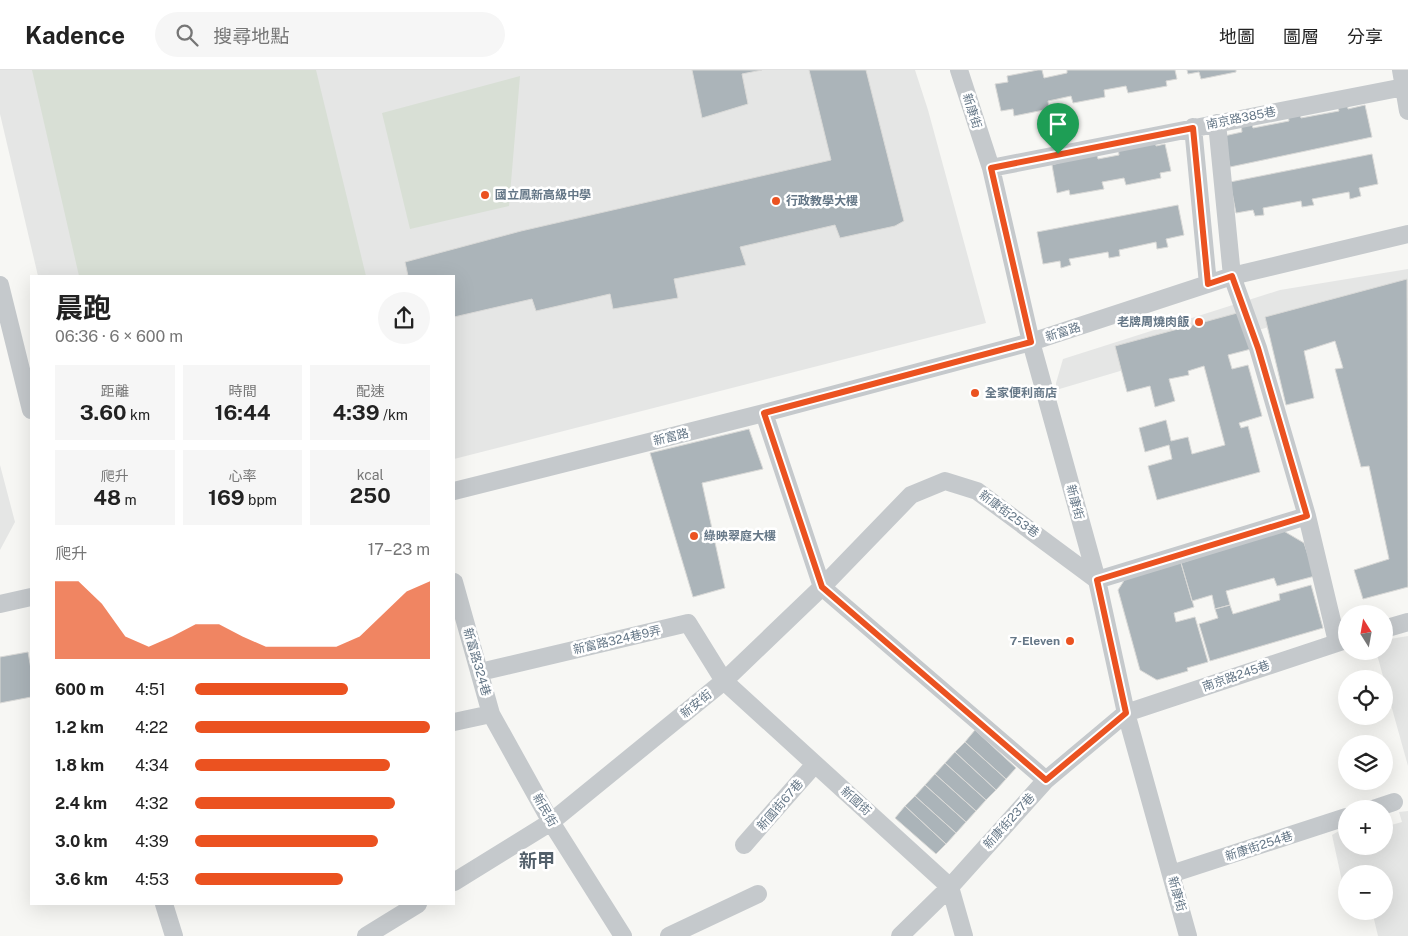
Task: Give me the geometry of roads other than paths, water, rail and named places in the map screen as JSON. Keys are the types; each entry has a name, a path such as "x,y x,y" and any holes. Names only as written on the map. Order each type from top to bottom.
{"street":[{"name":"新康街","path":"959,70 991,168 1031,342 1097,580 1126,713 1188,936"},
{"name":"南京路385巷","path":"991,168 1217,123 1402,78"},
{"path":"1402,78 1408,110"},
{"path":"1217,123 1232,276 1258,348 1338,627"},
{"path":"1193,128 1208,284"},
{"name":"新富路","path":"455,491 764,413 1031,342 1232,276 1408,234"},
{"path":"0,285 30,406"},
{"path":"764,413 822,587 1046,780"},
{"name":"新康街253巷","path":"911,496 945,480 977,491 1097,580"},
{"name":"新安街","path":"455,881 551,822 724,681 822,587 911,496"},
{"path":"1097,580 1307,516"},
{"name":"新富路324巷","path":"455,585 491,714"},
{"path":"0,604 30,597"},
{"path":"1393,626 1408,622"},
{"name":"新富路324巷9弄","path":"480,672 688,623 724,681"},
{"name":"南京路245巷","path":"1126,713 1338,642"},
{"name":"新國街","path":"724,681 950,887"},
{"name":"新康街237巷","path":"900,936 950,887 1046,780 1126,713"},
{"path":"455,722 491,714"},
{"name":"新民街","path":"491,714 551,822 623,936"},
{"name":"新國街67巷","path":"744,845 816,764"},
{"name":"新康街254巷","path":"1171,874 1338,821"},
{"path":"950,887 964,936"},
{"path":"669,936 758,894"},
{"path":"164,905 174,936"},
{"path":"366,936 416,905"}],"place":[{"name":"國立鳳新高級中學","path":"485,195"},
{"name":"行政教學大樓","path":"776,201"},
{"name":"老牌周燒肉飯","path":"1199,322"},
{"name":"全家便利商店","path":"975,393"},
{"name":"綠映翠庭大樓","path":"694,536"},
{"name":"7-Eleven","path":"1070,641"}],"district":[{"name":"新甲","path":"537,860"}]}
